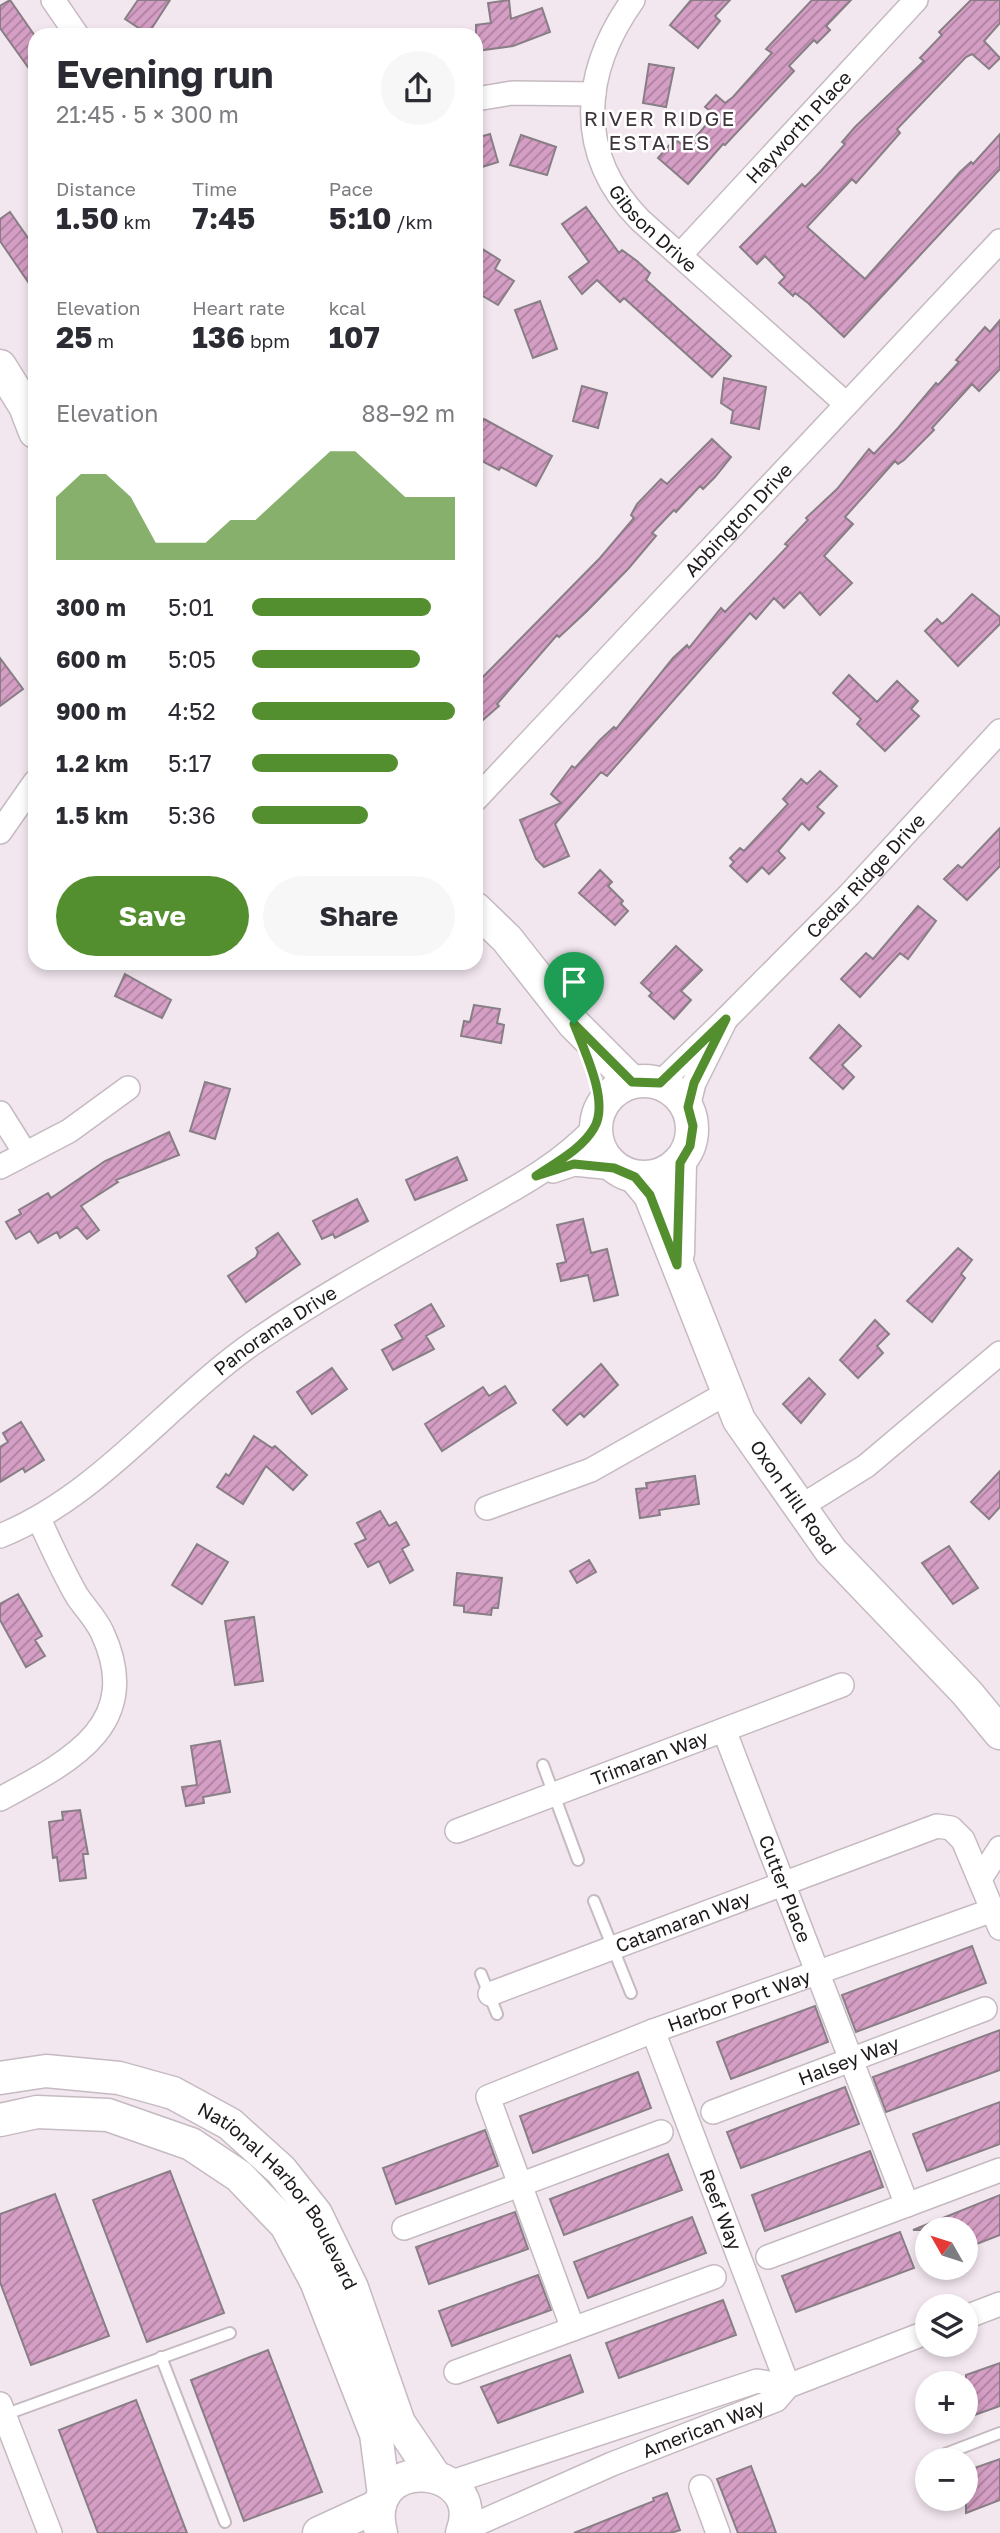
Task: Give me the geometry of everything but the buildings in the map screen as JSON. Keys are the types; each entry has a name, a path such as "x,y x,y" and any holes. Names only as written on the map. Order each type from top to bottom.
{"main road":[{"path":"0,366 28,411"},
{"path":"483,916 507,939 574,1024 646,1082 671,1088 688,1107 693,1126 690,1146 680,1163 659,1175 625,1173 603,1157 597,1119 596,1082 574,1024"},
{"path":"597,1119 612,1093 646,1082"},
{"name":"Oxon Hill Road","path":"677,1265 680,1163"},
{"name":"Oxon Hill Road","path":"625,1173 650,1195 739,1420 831,1551 967,1693 1000,1733"},
{"name":"Oxon Hill Road","path":"967,1693 1000,1718"},
{"name":"National Harbor Boulevard","path":"0,2078 46,2071 119,2078 173,2094 230,2124 281,2170 316,2214 352,2288 399,2423 463,2502 463,2531"},
{"name":"National Harbor Boulevard","path":"0,2120 37,2112 108,2115 191,2144 239,2176 286,2225 316,2281 376,2434 382,2511"},
{"path":"319,2533 382,2511 401,2479 417,2474 442,2479"}],"street":[{"path":"54,0 72,28"},
{"name":"Gibson Drive","path":"633,0 612,37 594,94 592,136 605,174 632,212 845,403"},
{"name":"Hayworth Place","path":"681,254 916,0"},
{"path":"483,98 523,92 594,94"},
{"name":"Abbington Drive","path":"483,791 1000,241"},
{"name":"Cedar Ridge Drive","path":"646,1082 726,1019 849,895 1000,731"},
{"path":"0,832 28,792"},
{"name":"Cedar Ridge Drive","path":"688,1107 694,1083 726,1019"},
{"path":"0,1167 84,1122 128,1088"},
{"path":"0,1113 25,1153"},
{"name":"Panorama Drive","path":"0,1536 39,1519 96,1476 213,1375 263,1336 329,1293 536,1176 575,1149 597,1119"},
{"name":"Panorama Drive","path":"536,1176 574,1164 625,1173"},
{"path":"800,1507 866,1466 1000,1353"},
{"path":"487,1508 591,1470 727,1393"},
{"path":"0,1799 58,1766 80,1749 102,1726 112,1707 116,1688 113,1659 100,1629 78,1597 39,1519"},
{"name":"Trimaran Way","path":"457,1830 842,1685"},
{"name":"Cutter Place","path":"724,1730 781,1884 907,2205"},
{"name":"Catamaran Way","path":"489,1994 929,1828 944,1827 957,1832 980,1879"},
{"path":"997,1919 980,1879 1000,1848"},
{"name":"Harbor Port Way","path":"520,2185 488,2097 653,2031 817,1972 997,1919"},
{"name":"Halsey Way","path":"713,2112 985,2009"},
{"name":"Reef Way","path":"653,2031 788,2386"},
{"path":"404,2228 661,2132"},
{"path":"768,2258 1000,2170"},
{"path":"520,2185 573,2329"},
{"path":"456,2372 714,2277"},
{"path":"978,2312 1000,2304"},
{"name":"American Way","path":"463,2531 612,2464 776,2399 788,2386 915,2337"},
{"name":"American Way","path":"442,2479 757,2381 788,2386"},
{"path":"2,2409 50,2533"},
{"name":"American Way","path":"609,2429 612,2464"},
{"path":"701,2487 718,2533"}],"lane":[{"path":"543,1765 578,1860"},
{"path":"594,1901 631,1993"},
{"path":"2,2409 230,2333"},
{"path":"161,2357 225,2522"},
{"path":"961,2448 1000,2433"}],"district":[{"name":"RIVER RIDGE ESTATES","path":"660,131"}],"route":[{"path":"726,1019 694,1083 688,1107 693,1126 690,1146 680,1163 677,1265 650,1195 635,1177 614,1168 574,1164 536,1176 575,1149 595,1127 598,1112 596,1082 574,1024 632,1082 641,1080 660,1083 726,1019"}]}
